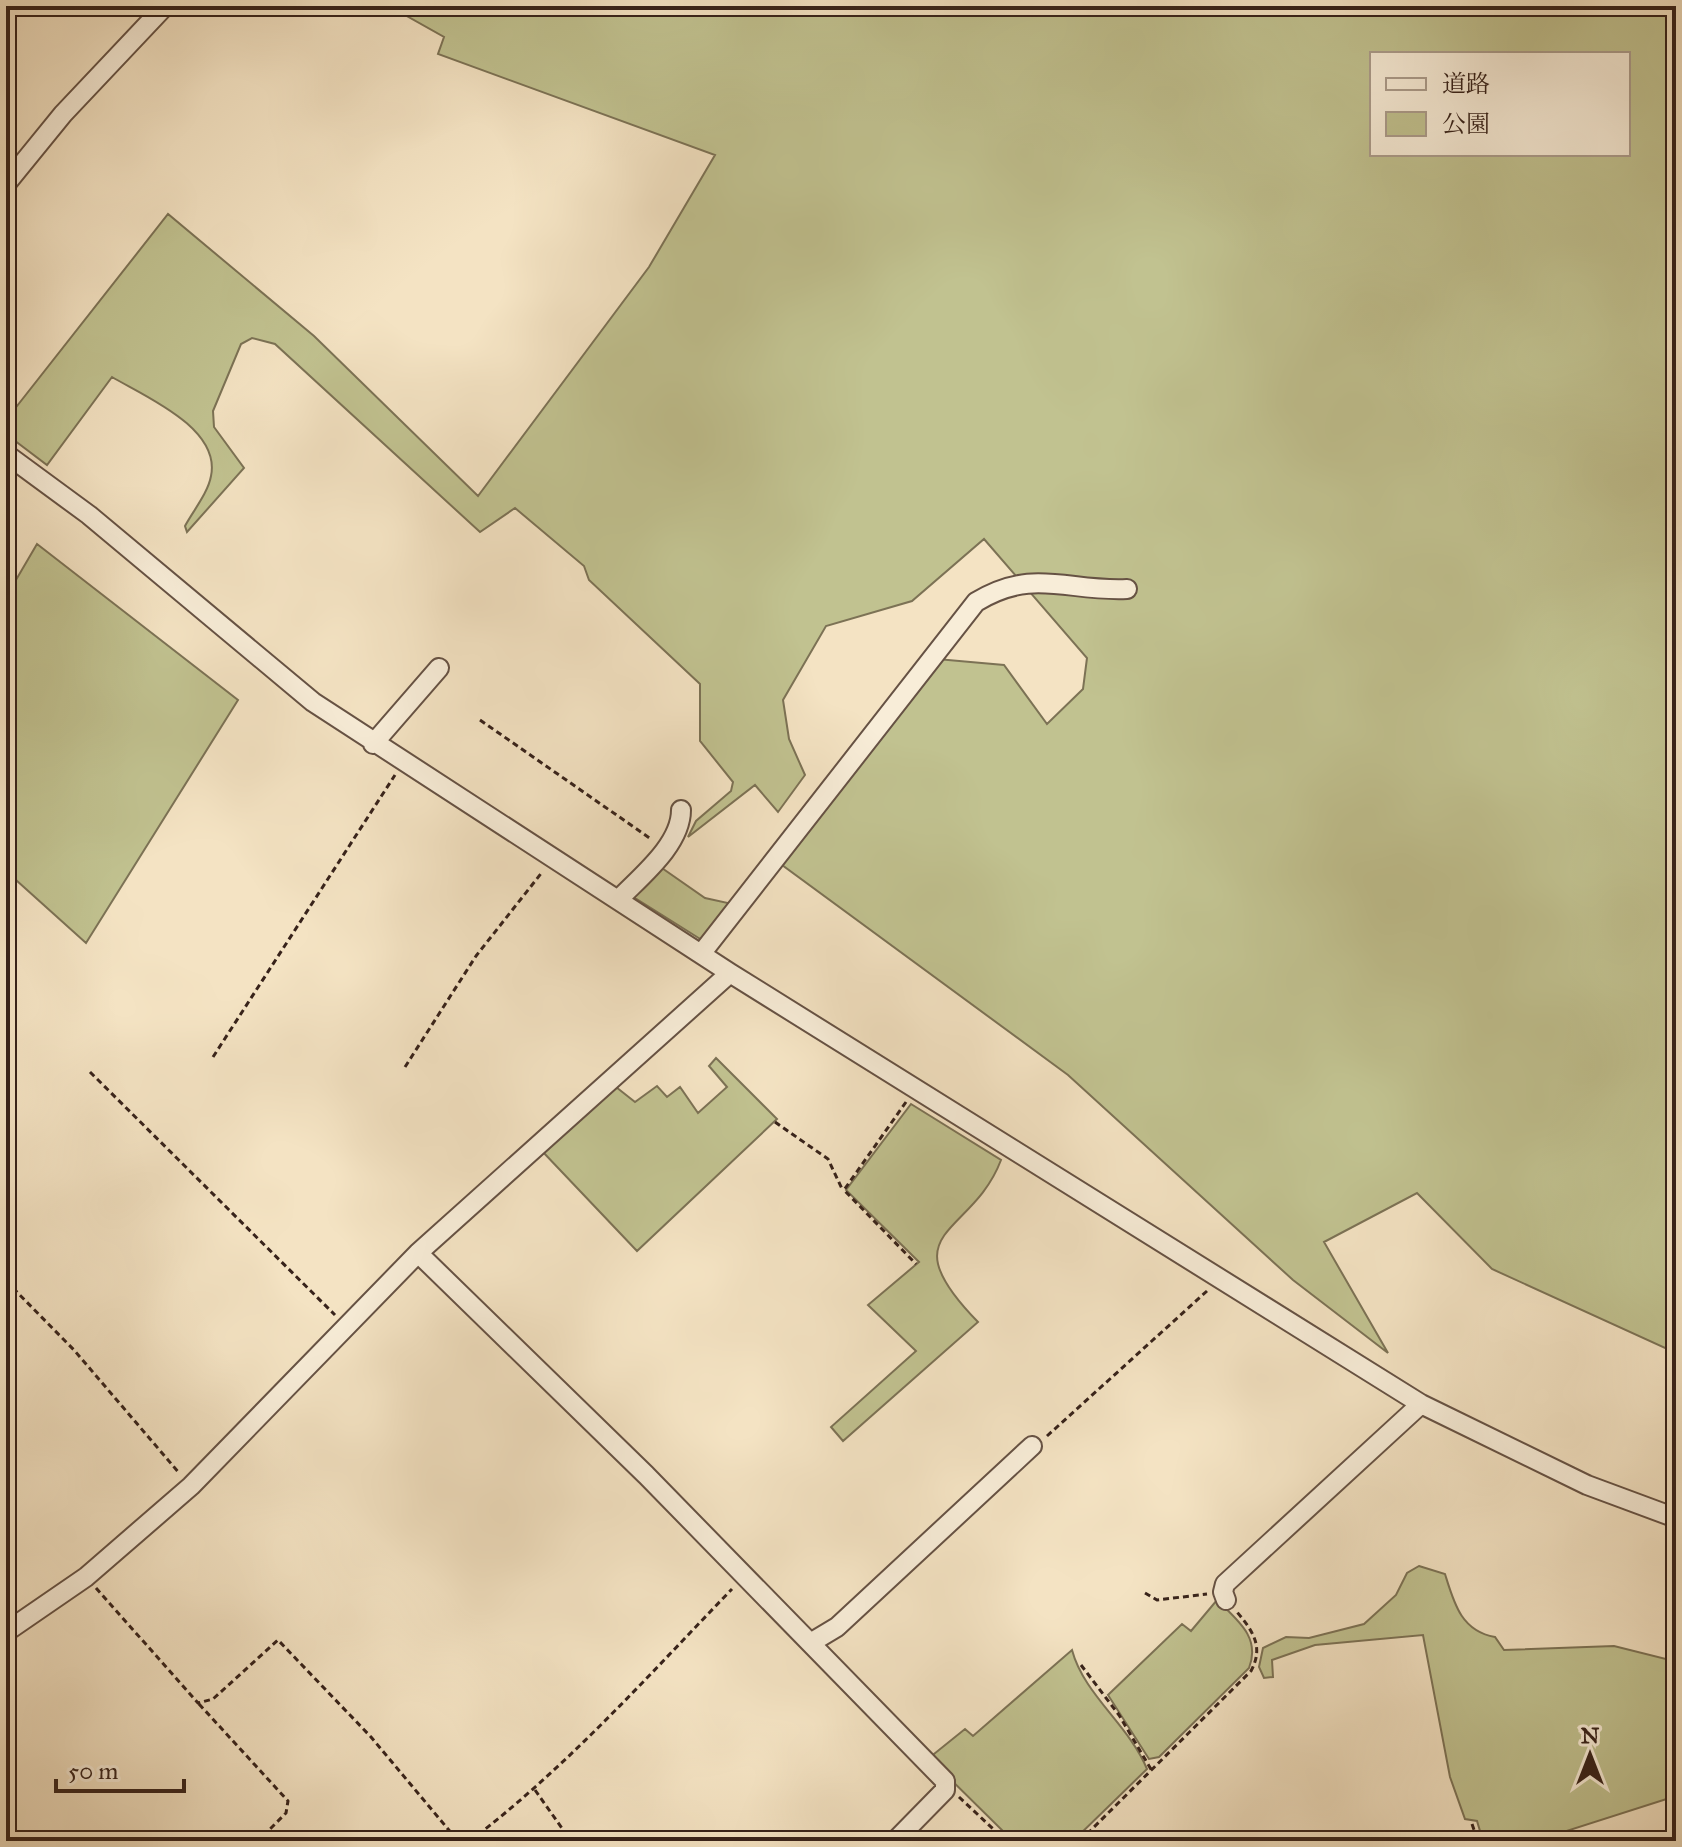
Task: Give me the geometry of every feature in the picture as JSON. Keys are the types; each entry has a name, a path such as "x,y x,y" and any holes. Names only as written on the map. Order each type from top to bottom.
{"street":[{"path":"6,184 63,114 165,6"},
{"path":"6,454 89,515 313,702 373,744 730,973 1219,1281 1421,1404 1587,1485 1676,1518"},
{"path":"701,954 976,602 1012,584 1029,582 1127,589"},
{"path":"373,744 439,668"},
{"path":"618,900 677,831 681,810"},
{"path":"6,1632 86,1577 191,1486 418,1253 730,973"},
{"path":"418,1253 812,1642 947,1786 895,1841"},
{"path":"1224,1596 1225,1584 1421,1404"},
{"path":"812,1642 837,1627 1032,1446"}],"path":[{"path":"480,720 665,848"},
{"path":"213,1057 403,762"},
{"path":"405,1067 476,956 553,858"},
{"path":"90,1072 347,1327"},
{"path":"844,1193 915,1089"},
{"path":"775,1122 828,1159 844,1193 916,1264"},
{"path":"6,1281 74,1350 191,1486"},
{"path":"1032,1446 1219,1281"},
{"path":"86,1577 288,1801 286,1813 258,1841"},
{"path":"470,1841 535,1790 743,1577"},
{"path":"1080,1841 1242,1682 1257,1660 1253,1630 1224,1596 1157,1600 1145,1593"},
{"path":"198,1703 213,1699 278,1640 371,1737 458,1841"},
{"path":"1081,1665 1119,1715 1152,1771"},
{"path":"947,1786 1006,1841"},
{"path":"535,1790 571,1841"},
{"path":"1472,1824 1478,1841"}],"green space":[{"path":"389,6 1676,6 1676,1353 1492,1269 1417,1193 1324,1242 1388,1353 1293,1280 1068,1075 778,862 937,659 1004,665 1047,724 1083,689 1087,658 984,539 912,601 826,626 783,700 789,739 805,775 778,812 755,785 688,837 696,821 731,791 733,782 700,741 700,684 589,580 584,566 515,508 480,532 275,344 252,338 241,344 213,411 214,427 244,468 187,532 185,526 204,495 211,476 211,459 204,443 177,416 112,377 47,465 6,434 6,420 168,214 314,336 478,496 649,267 715,155 438,54 444,37"},
{"path":"37,544 238,700 86,943 6,871 6,597"},
{"path":"659,866 705,898 728,903 730,908 705,942 635,898 635,892"},
{"path":"716,1058 777,1119 637,1251 542,1151 616,1087 635,1102 657,1086 667,1097 680,1087 698,1113 727,1087 709,1066"},
{"path":"911,1104 1001,1160 988,1185 944,1235 938,1250 939,1268 952,1291 978,1322 843,1441 831,1427 916,1351 868,1305 919,1262 846,1190"},
{"path":"1419,1566 1445,1574 1456,1605 1467,1622 1483,1634 1495,1637 1504,1650 1614,1646 1674,1661 1676,1796 1560,1833 1554,1841 1483,1841 1477,1821 1465,1819 1450,1777 1423,1635 1315,1645 1272,1660 1273,1677 1264,1678 1259,1667 1263,1648 1286,1637 1309,1638 1364,1624 1396,1595 1407,1573"},
{"path":"1217,1600 1239,1622 1249,1638 1252,1657 1249,1668 1159,1757 1149,1759 1108,1695 1182,1624 1191,1631"},
{"path":"1072,1650 1086,1681 1129,1738 1147,1769 1073,1841 1013,1841 929,1758 965,1729 973,1736"}]}
